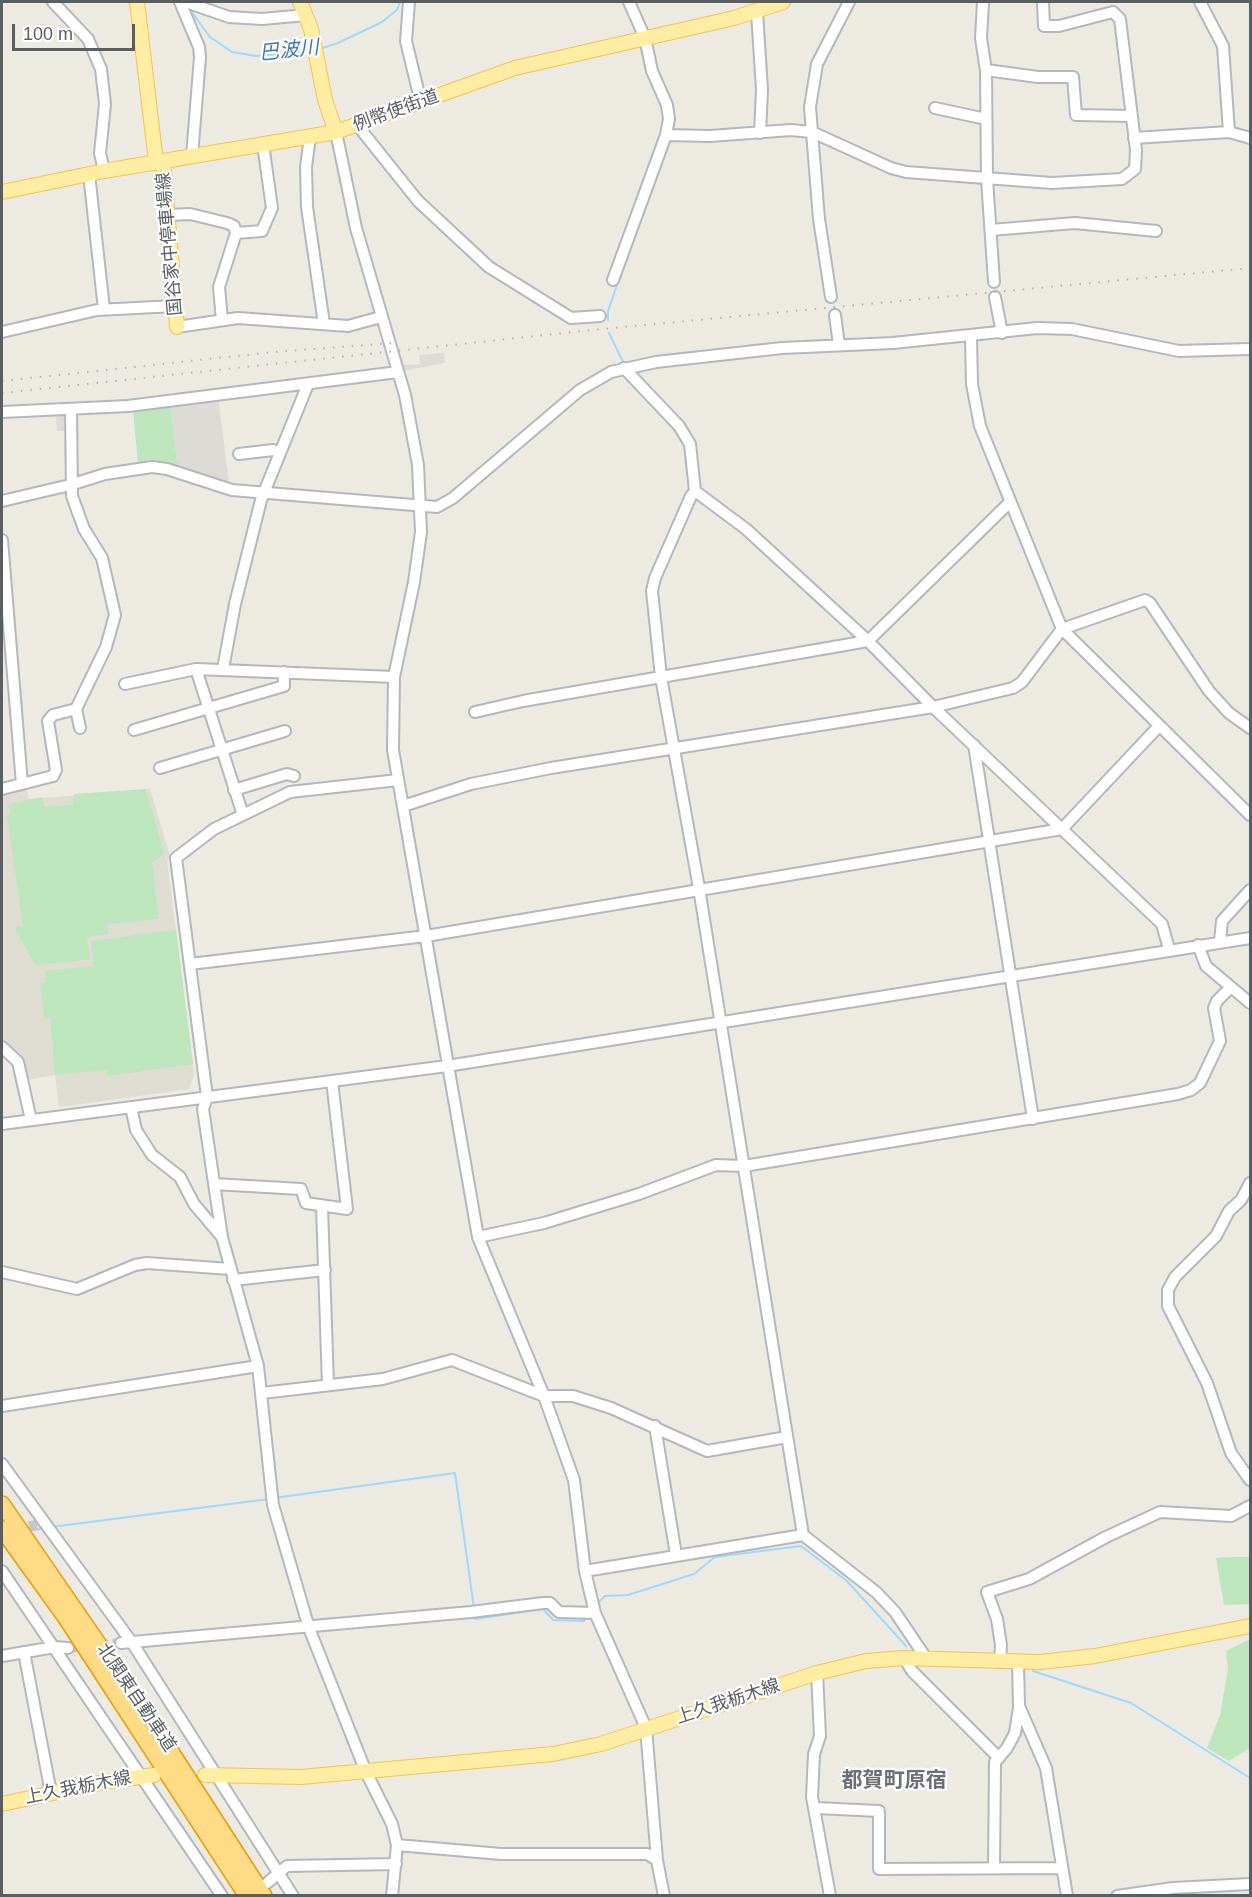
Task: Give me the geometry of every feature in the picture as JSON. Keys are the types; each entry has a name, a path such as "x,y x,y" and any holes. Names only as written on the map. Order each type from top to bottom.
{"highway":[{"name":"北関東自動車道","path":"2,1504 266,1889"},
{"name":"北関東自動車道","path":"2,1529 91,1657 247,1896"}],"main road":[{"name":"国谷家中停車場線","path":"137,2 168,215 177,327"},
{"path":"300,2 315,45 325,100 336,132"},
{"name":"例幣使街道","path":"2,192 104,171 336,132 515,68 757,12 783,2"},
{"name":"上久我栃木線","path":"212,1775 301,1777 578,1750 817,1673 866,1661 926,1658 1018,1663 1095,1656 1251,1626"},
{"name":"上久我栃木線","path":"2,1804 148,1775"}],"street":[{"path":"53,2 88,39 101,69 105,104 100,153 104,171"},
{"path":"180,2 199,47 200,57 192,156"},
{"path":"186,2 229,17 262,19 306,15"},
{"path":"409,2 406,41 421,103"},
{"path":"614,280 666,135 669,119 667,105 653,76 645,38 629,2"},
{"path":"831,297 819,219 811,96 817,64 849,2"},
{"path":"983,2 981,38 986,70 987,179 994,282"},
{"path":"666,135 711,136 791,130 812,132 891,168 987,179 1052,183 1122,179 1135,168 1132,116 1120,19 1113,12 1059,26 1044,26 1043,2"},
{"path":"1200,2 1223,46 1229,132"},
{"path":"757,12 762,90 760,133"},
{"path":"986,70 1038,77 1073,76 1076,115 1132,116"},
{"path":"935,108 986,119"},
{"path":"358,126 417,201 489,267 574,320 600,316"},
{"path":"336,132 356,228 411,423 422,507 418,559 394,677 392,724 398,780 478,1237 544,1396 574,1480 585,1571 595,1612 646,1728 657,1860 664,1896"},
{"path":"1134,138 1229,132 1251,138"},
{"path":"310,137 306,167 307,207 324,324"},
{"path":"236,233 262,231 272,208 263,144"},
{"path":"89,174 104,309"},
{"path":"168,215 190,214 234,226 236,233 219,287 222,320"},
{"path":"991,230 1075,223 1156,231"},
{"path":"995,297 1002,333"},
{"path":"2,332 104,309 175,306"},
{"path":"835,315 839,345"},
{"path":"177,327 238,318 348,326 381,317"},
{"path":"2,501 105,474 152,467 167,469 232,490 437,507 453,498 580,390 601,377 624,368 782,348 971,337 1037,328 1072,329 1179,351 1251,349"},
{"path":"971,337 972,384 980,426 1009,503 1062,629 1251,815"},
{"path":"624,368 679,426 690,444 695,490 655,578 652,591 661,677 699,888 803,1535 876,1592 895,1612 926,1658"},
{"path":"2,412 128,406 231,391 398,372"},
{"path":"223,669 235,604 264,491 308,384"},
{"path":"71,409 70,485 79,519 102,558 115,615 106,646 76,709 80,728"},
{"path":"239,454 273,450 280,452"},
{"path":"695,490 746,529 868,641 933,707 1162,924 1169,950"},
{"path":"475,712 868,641 1009,503"},
{"path":"2,540 22,784"},
{"path":"403,806 471,784 673,747 933,707 1013,688 1022,682 1062,629 1145,600 1150,603 1209,691 1229,713 1251,728"},
{"path":"125,684 196,669 394,677"},
{"path":"196,669 243,815"},
{"path":"135,730 284,686 284,672"},
{"path":"2,789 53,776 56,770 48,721 53,715 76,709"},
{"path":"190,964 426,936 699,888 1062,829 1159,726"},
{"path":"160,768 285,731"},
{"path":"974,745 1033,1119"},
{"path":"234,790 286,774 294,776"},
{"path":"392,1896 397,1845 392,1824 366,1772 309,1628 273,1505 258,1366 222,1237 214,1184 203,1109 207,1097 176,858 214,829 296,791 398,780"},
{"path":"1220,941 1220,926 1224,917 1251,890"},
{"path":"2,1124 447,1065 1220,941 1251,938"},
{"path":"1198,945 1203,963 1230,988 1251,1003"},
{"path":"478,1237 544,1223 639,1194 716,1165 744,1166 1033,1119 1191,1090 1200,1083 1220,1041 1214,1008 1217,1001 1230,988"},
{"path":"2,1047 18,1062 31,1120"},
{"path":"214,1184 301,1189 306,1203 347,1209 332,1081"},
{"path":"131,1107 136,1130 152,1155 180,1177 194,1204 222,1237"},
{"path":"1251,1183 1215,1236 1175,1277 1168,1290 1168,1306 1207,1383 1231,1453 1251,1480"},
{"path":"322,1207 328,1385"},
{"path":"2,1272 77,1289 135,1264 147,1263 232,1274 325,1270"},
{"path":"262,1393 383,1379 452,1360 544,1396 573,1396 655,1426 707,1451 787,1437"},
{"path":"2,1406 258,1366"},
{"path":"655,1426 676,1555"},
{"path":"2,1464 127,1644 293,1896"},
{"path":"1000,1662 1000,1636 987,1592 1029,1579 1106,1537 1160,1512 1231,1516 1251,1506"},
{"path":"585,1571 803,1535"},
{"path":"2,1571 148,1775 222,1896"},
{"path":"127,1644 309,1628 543,1603 550,1603 559,1612 595,1612"},
{"path":"2,1656 55,1647 68,1648"},
{"path":"24,1652 51,1793"},
{"path":"904,1658 912,1671 999,1758"},
{"path":"994,1868 995,1762 1015,1733 1019,1706 1018,1663"},
{"path":"817,1673 820,1736 814,1754 812,1797 816,1808 830,1896"},
{"path":"1019,1706 1046,1768 1067,1896"},
{"path":"816,1808 879,1811 879,1869 1061,1868"},
{"path":"397,1845 501,1854 647,1854 657,1860"},
{"path":"266,1889 278,1872 287,1866 396,1864"},
{"path":"1117,1896 1173,1888 1251,1884"}],"shaded area":[{"path":"444,353 445,363 403,371 401,365 420,364 419,355"},
{"path":"218,396 229,483 178,469 170,404"},
{"path":"56,414 69,414 69,431 57,431"},
{"path":"27,788 29,799 150,789 170,856 167,861 194,1075 189,1089 59,1107 55,1075 26,1080 2,1044 2,795"}],"green space":[{"path":"170,404 178,469 138,464 133,409"},
{"path":"146,789 164,854 152,863 159,919 107,924 108,934 87,937 90,959 36,965 15,927 23,926 7,816 10,814 9,804 42,797 44,807 73,805 74,794"},
{"path":"176,930 193,1064 107,1076 106,1070 55,1075 50,1017 44,1018 40,984 46,983 45,971 94,966 91,941"},
{"path":"1250,1557 1250,1604 1224,1605 1216,1558"},
{"path":"1250,1639 1250,1748 1229,1761 1207,1748 1220,1715 1228,1669 1226,1651"}],"waterway":[{"name":"巴波川","path":"319,49 338,43 382,22 397,10 400,2"},
{"name":"巴波川","path":"188,7 210,37 232,52 256,56 310,51"},
{"path":"608,320 608,311 618,282"},
{"path":"609,333 623,362"},
{"path":"274,1498 455,1473 474,1608"},
{"path":"51,1527 269,1499"},
{"path":"28,1531 46,1528"},
{"path":"596,1605 605,1596 628,1595 694,1574 715,1557 801,1546 847,1581 906,1646"},
{"path":"475,1616 475,1619 543,1609 553,1620 584,1621 587,1617"},
{"path":"1033,1671 1131,1703 1250,1778"}],"tunnel":[{"path":"14,1529 37,1525"},
{"path":"68,1648 121,1643"}],"railway":[{"path":"2,393 592,330 1250,268"},
{"path":"2,381 274,352 393,343"}],"district":[{"name":"都賀町原宿","path":"894,1781"}]}
